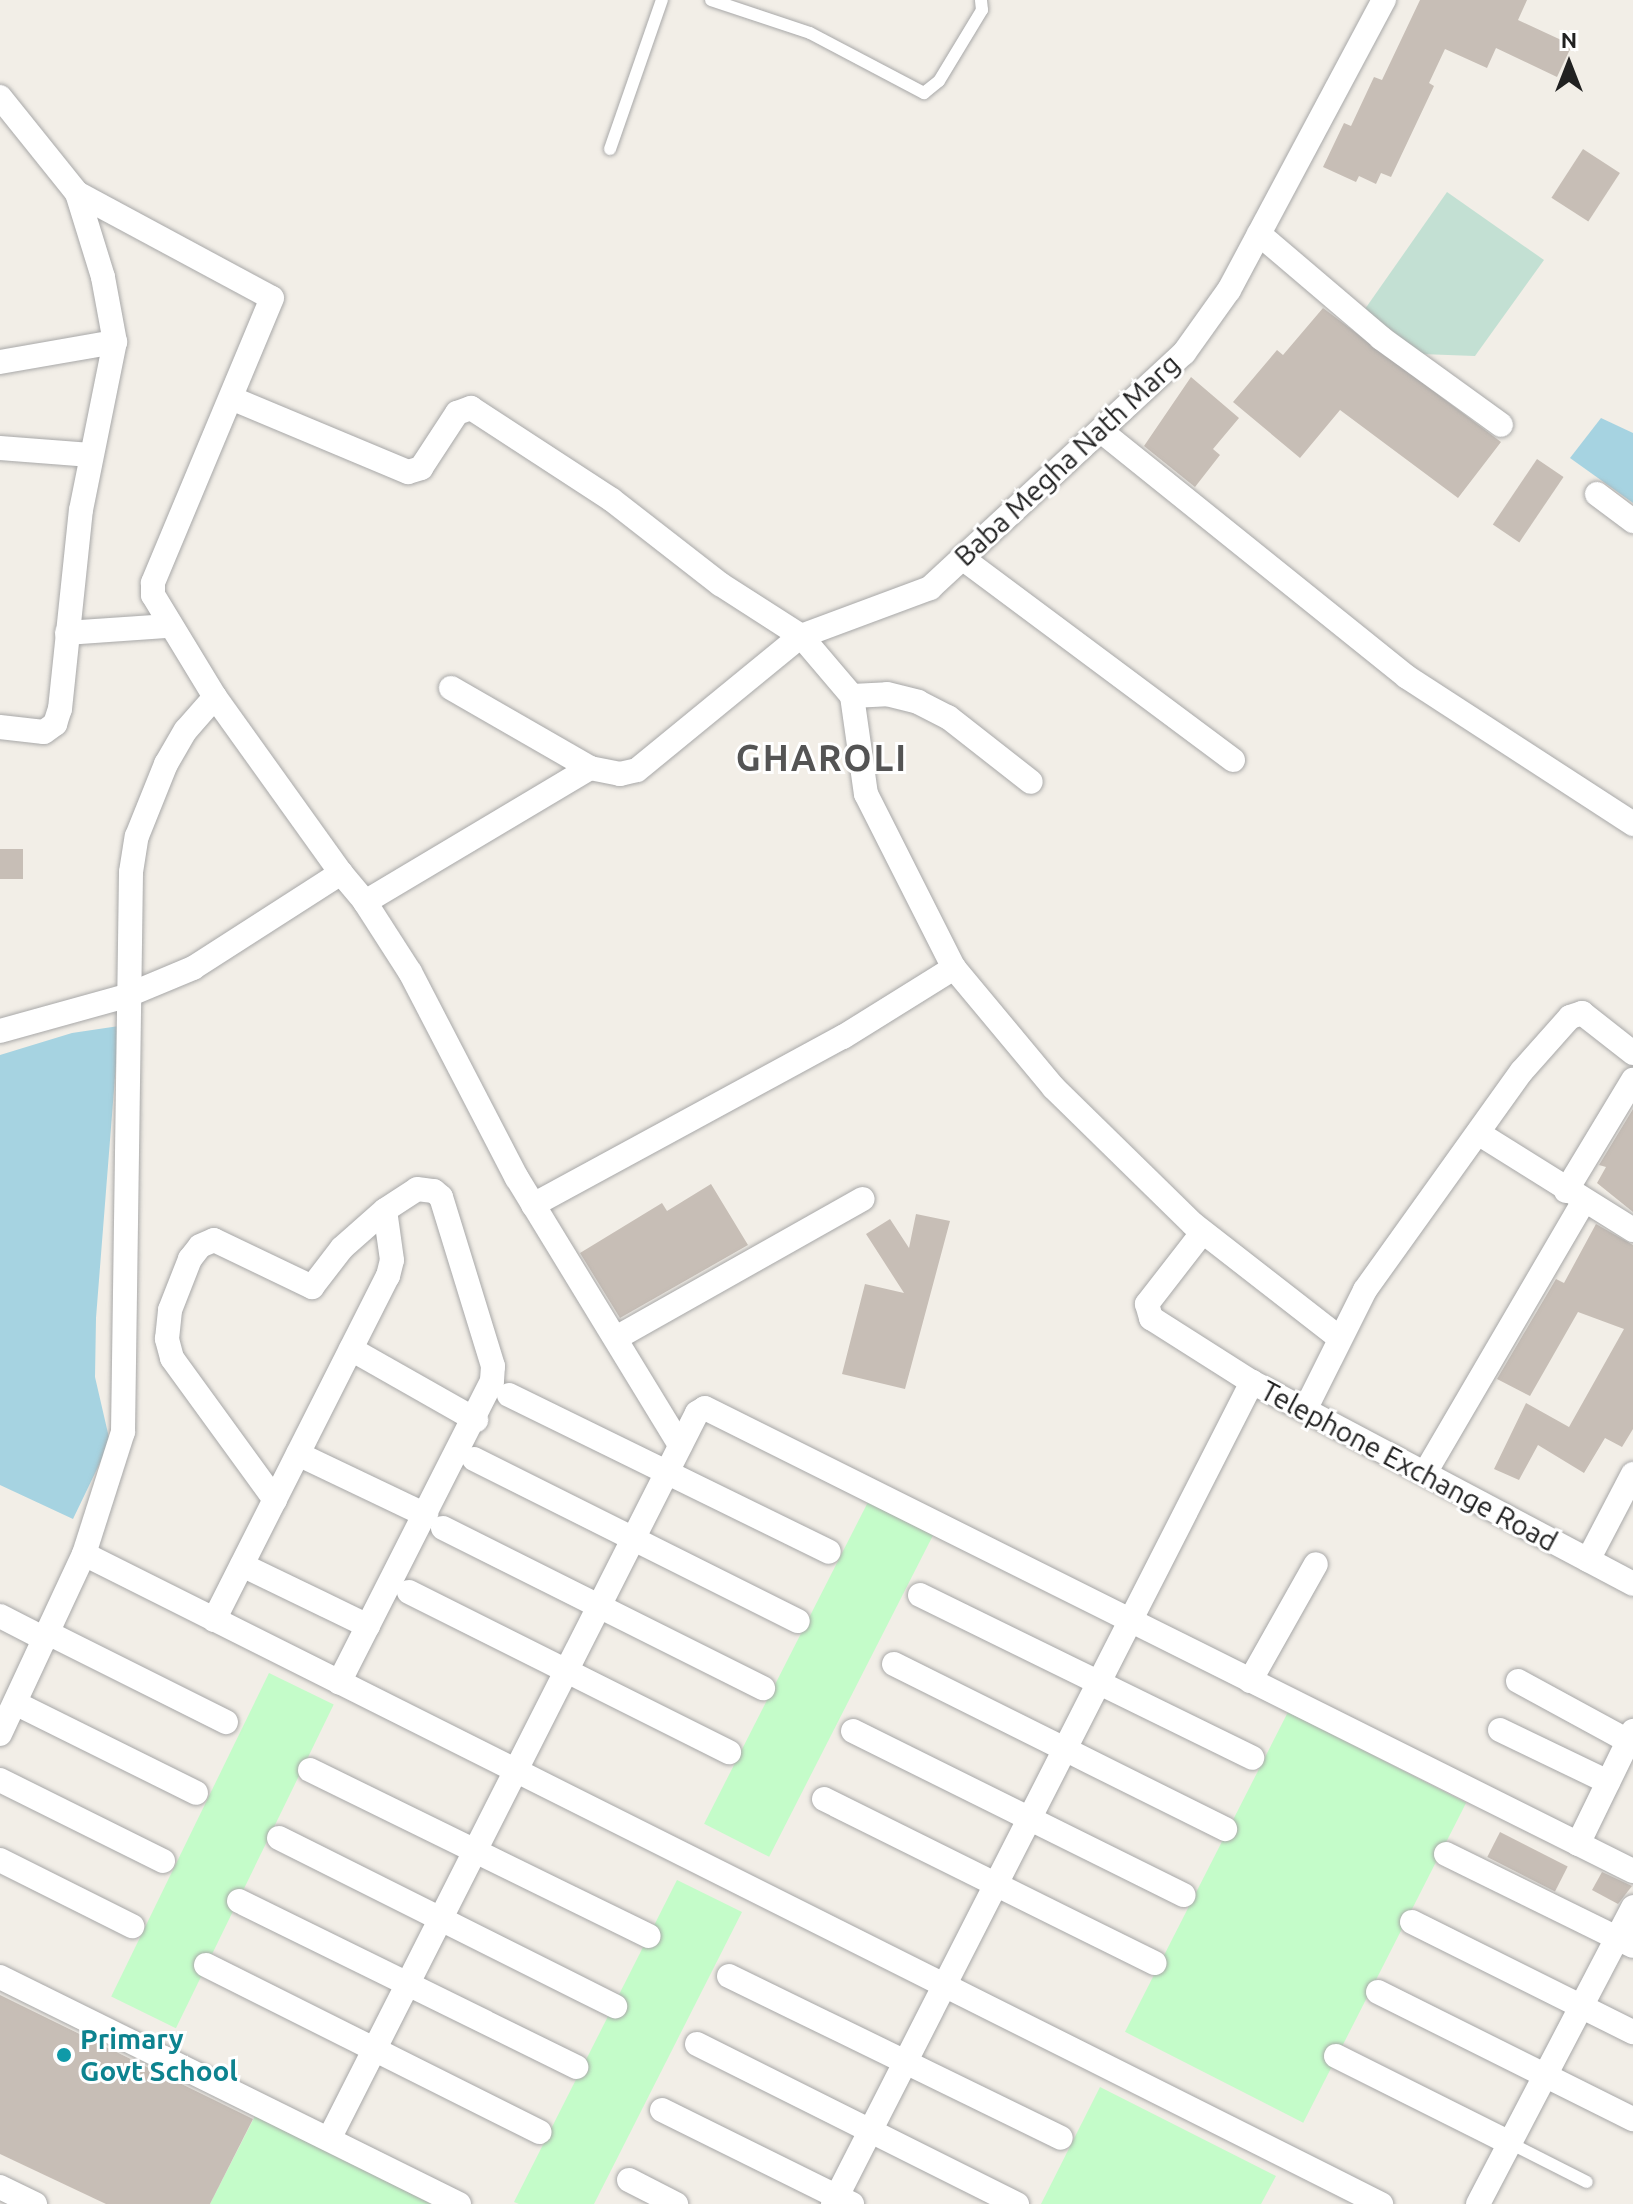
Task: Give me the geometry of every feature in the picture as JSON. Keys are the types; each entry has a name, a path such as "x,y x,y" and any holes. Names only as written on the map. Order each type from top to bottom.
{"street":[{"name":"Baba Megha Nath Marg","path":"590,768 620,774 637,770 801,636 930,588 1184,353 1229,290 1384,0"},
{"path":"0,97 77,193 103,277 115,342 91,455 55,724 44,732 0,727"},
{"path":"77,193 272,298 153,583 157,605 215,697 365,902 410,972 533,1205 680,1445"},
{"path":"1259,234 1381,338 1501,425"},
{"path":"0,362 115,342"},
{"path":"231,398 408,472 421,468 457,413 471,408 612,500 720,584 801,636 852,696 866,794 954,968 1054,1088 1202,1233 1338,1337"},
{"path":"1101,431 1407,677 1633,824"},
{"path":"0,448 91,455"},
{"path":"1597,494 1633,521"},
{"path":"962,558 1233,760"},
{"path":"67,633 168,626"},
{"path":"365,902 590,768 451,688"},
{"path":"852,696 887,694 918,702 948,717 1031,782"},
{"path":"0,1734 84,1554 115,1470 127,1392 126,996 137,836 166,764 186,730 215,697"},
{"path":"0,1031 126,996 193,968 341,873"},
{"path":"533,1205 843,1037 954,968"},
{"path":"1305,1410 1338,1337 1365,1290 1522,1071 1576,1013 1633,1053"},
{"path":"1425,1473 1575,1196 1633,1080"},
{"path":"1478,1133 1633,1230"},
{"path":"275,1500 172,1358 167,1339 170,1310 190,1259 208,1240 312,1287 342,1248 385,1210 417,1189 441,1197 493,1366 476,1420 435,1521 368,1626 339,1682"},
{"path":"616,1338 863,1199"},
{"path":"214,1620 391,1269 385,1210"},
{"path":"1202,1233 1145,1310 1252,1382"},
{"path":"351,1349 476,1420"},
{"name":"Telephone Exchange Road","path":"841,2201 870,2131 1252,1382 1633,1584"},
{"path":"509,1395 829,1552"},
{"path":"329,2139 666,1472 697,1413 705,1408 1633,1871"},
{"path":"298,1454 763,1688"},
{"path":"474,1459 798,1621"},
{"path":"1588,1560 1633,1474"},
{"path":"84,1554 1381,2204"},
{"path":"1250,1681 1316,1564"},
{"path":"242,1565 368,1626"},
{"path":"409,1592 729,1752"},
{"path":"920,1595 1252,1758"},
{"path":"0,1616 226,1722"},
{"path":"894,1664 1225,1829"},
{"path":"1518,1681 1631,1736 1578,1844"},
{"path":"15,1703 196,1793"},
{"path":"1500,1730 1608,1782"},
{"path":"853,1731 1184,1895"},
{"path":"310,1770 649,1936"},
{"path":"0,1780 163,1861"},
{"path":"824,1799 1155,1963"},
{"path":"279,1838 615,2006"},
{"path":"1446,1854 1625,1942"},
{"path":"0,1860 132,1926"},
{"path":"239,1901 576,2067"},
{"path":"1478,2204 1581,2006 1625,1942 1633,1907"},
{"path":"1412,1922 1633,2032"},
{"path":"206,1965 540,2132"},
{"path":"729,1976 1061,2138"},
{"path":"0,1977 459,2204"},
{"path":"1378,1992 1633,2119"},
{"path":"697,2044 1017,2204"},
{"path":"1336,2056 1510,2143"},
{"path":"662,2110 841,2201"},
{"path":"629,2180 676,2204"},
{"path":"0,2187 35,2204"}],"lane":[{"path":"610,149 662,0"},
{"path":"711,0 810,33 924,93 939,81 982,10 981,0"},
{"path":"1510,2143 1587,2182"}],"green space":[{"path":"1447,192 1544,260 1475,356 1421,354 1365,309"},
{"path":"868,1502 933,1535 769,1857 704,1824"},
{"path":"269,1673 334,1705 176,2028 111,1997"},
{"path":"1288,1712 1466,1803 1303,2123 1125,2032"},
{"path":"677,1880 742,1912 594,2204 514,2202"},
{"path":"1100,2087 1276,2176 1261,2204 1041,2204"},
{"path":"255,2116 432,2204 210,2204"}],"water":[{"path":"1601,418 1633,433 1633,503 1570,458"},
{"path":"119,1026 96,1318 95,1377 110,1442 73,1519 0,1485 0,1055 72,1033"}],"building":[{"path":"1420,0 1527,0 1518,20 1572,45 1557,77 1496,48 1487,68 1445,49 1429,83 1434,86 1391,177 1381,173 1376,184 1359,176 1356,182 1323,167 1344,123 1351,126 1374,77 1382,80"},
{"path":"1583,149 1620,173 1588,222 1551,198"},
{"path":"1323,308 1501,442 1458,498 1340,410 1300,458 1233,402 1277,350 1283,355"},
{"path":"1191,377 1239,418 1213,449 1220,455 1195,487 1144,446"},
{"path":"1537,459 1564,477 1519,542 1493,524"},
{"path":"0,849 23,849 23,879 0,879"},
{"path":"1633,1109 1633,1212 1597,1183 1606,1167 1599,1165"},
{"path":"711,1184 748,1245 620,1318 580,1253 662,1203 667,1211"},
{"path":"916,1214 950,1221 905,1389 842,1374 865,1284 904,1293 866,1234 890,1219 909,1248"},
{"path":"1596,1224 1633,1245 1633,1429 1622,1447 1605,1438 1584,1473 1538,1445 1519,1480 1494,1469 1526,1403 1569,1427 1624,1329 1578,1312 1530,1396 1497,1379 1556,1279 1564,1283"},
{"path":"1500,1832 1568,1867 1555,1891 1487,1857"},
{"path":"1602,1872 1632,1886 1618,1904 1592,1890"},
{"name":"Primary Govt School","path":"0,1995 253,2119 210,2204 106,2204 0,2154"}],"place":[{"name":"Primary Govt School","path":"64,2055"}],"district":[{"name":"GHAROLI","path":"822,758"}]}
